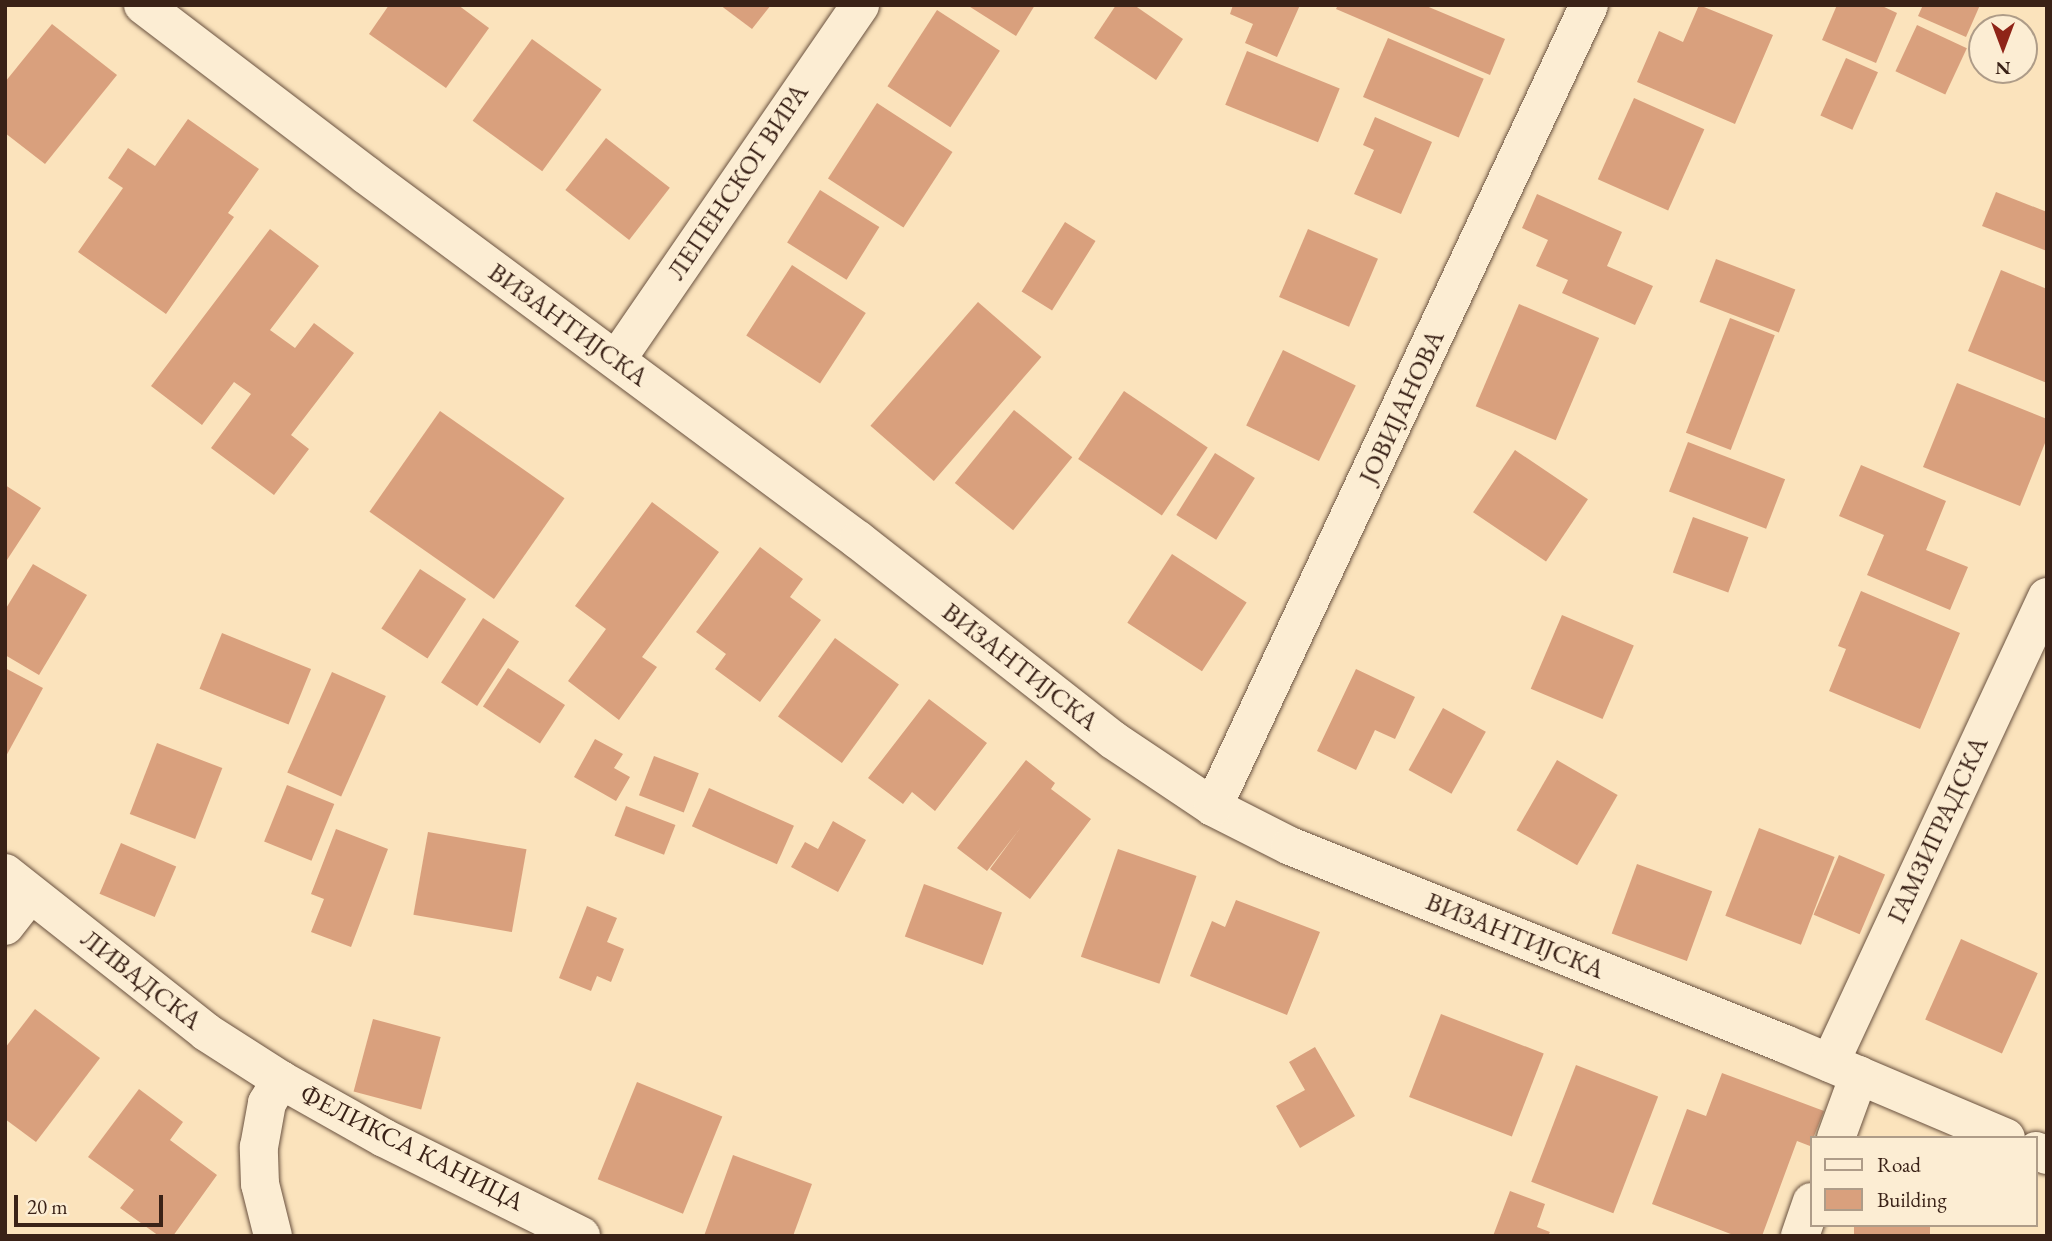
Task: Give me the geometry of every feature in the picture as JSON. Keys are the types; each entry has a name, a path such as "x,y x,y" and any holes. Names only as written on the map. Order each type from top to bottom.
{"street":[{"name":"ВИЗАНТИЈСКА","path":"143,5 366,175 858,540 1113,740 1213,807 1290,845 1845,1069 2001,1136"},
{"name":"ЛЕПЕНСКОГ ВИРА","path":"617,359 860,5"},
{"name":"ЈОВИЈАНОВА","path":"1213,807 1589,5"},
{"name":"ГАМЗИГРАДСКА","path":"1836,1136 1845,1069 2047,597"},
{"path":"5,926 18,883"},
{"name":"ЛИВАДСКА","path":"18,883 206,1032 281,1080"},
{"path":"273,1236 260,1184 259,1147 267,1103 281,1080"},
{"name":"ФЕЛИКСА КАНИЦА","path":"281,1080 384,1138 581,1236"},
{"path":"1800,1236 1811,1205"}],"building":[{"path":"389,5 458,5 489,28 446,88 369,34"},
{"path":"720,5 771,5 752,29"},
{"path":"967,5 1035,5 1016,36"},
{"path":"1116,5 1134,5 1183,39 1156,80 1094,38"},
{"path":"1233,5 1300,5 1277,57 1245,43 1253,24 1230,14"},
{"path":"1338,5 1424,5 1505,39 1490,75 1336,9"},
{"path":"1699,5 1773,35 1735,124 1637,82 1659,31 1683,42"},
{"path":"1837,5 1880,5 1897,13 1876,63 1822,40"},
{"path":"1923,5 1980,5 1976,14 1968,14 1966,37 1918,16"},
{"path":"937,10 1000,51 950,127 887,86"},
{"path":"52,24 117,75 45,164 5,133 5,82"},
{"path":"1917,25 1967,48 1945,94 1895,71"},
{"path":"1388,38 1484,79 1459,138 1363,97"},
{"path":"532,39 602,90 542,171 473,121"},
{"path":"1247,51 1340,88 1318,142 1225,105"},
{"path":"1846,58 1878,72 1852,130 1820,116"},
{"path":"1634,98 1704,129 1668,211 1598,179"},
{"path":"877,103 952,152 903,227 828,178"},
{"path":"1375,117 1432,142 1401,214 1354,194 1374,150 1363,145"},
{"path":"188,119 259,169 228,213 234,217 166,314 78,252 123,188 108,178 128,148 155,166"},
{"path":"606,138 670,188 629,240 565,190"},
{"path":"820,190 879,227 847,280 787,243"},
{"path":"1996,192 2047,212 2047,251 1982,226"},
{"path":"1537,194 1622,232 1607,266 1653,286 1635,325 1562,293 1568,280 1536,266 1548,240 1522,228"},
{"path":"1065,222 1096,241 1052,311 1022,292"},
{"path":"270,229 319,266 270,330 295,348 314,323 354,353 291,435 309,449 274,495 211,448 251,394 234,382 202,425 151,386"},
{"path":"1308,229 1378,259 1349,327 1279,297"},
{"path":"1716,259 1795,289 1779,332 1700,302"},
{"path":"792,265 866,313 820,383 746,335"},
{"path":"2001,270 2047,289 2047,383 1968,351"},
{"path":"978,302 1041,357 934,481 870,426"},
{"path":"1519,304 1599,338 1556,440 1476,406"},
{"path":"1730,318 1775,335 1731,450 1686,433"},
{"path":"1283,350 1356,386 1319,461 1246,425"},
{"path":"1957,383 2047,419 2047,438 2020,506 1923,467"},
{"path":"1124,391 1208,447 1162,515 1078,459"},
{"path":"1014,410 1072,457 1013,530 955,483"},
{"path":"440,411 565,498 494,599 369,512"},
{"path":"1688,442 1785,479 1766,529 1669,491"},
{"path":"1515,450 1588,499 1546,561 1473,512"},
{"path":"1215,453 1255,478 1216,540 1176,515"},
{"path":"1861,465 1946,501 1926,550 1968,567 1950,610 1867,575 1884,535 1839,516"},
{"path":"5,485 41,508 5,563"},
{"path":"652,502 719,552 642,657 657,667 619,720 568,681 606,629 575,606"},
{"path":"1693,517 1748,537 1728,593 1673,572"},
{"path":"760,547 803,579 790,597 821,620 760,702 715,669 726,654 696,632"},
{"path":"1172,554 1247,602 1202,671 1127,623"},
{"path":"33,564 87,595 39,675 5,655 5,610"},
{"path":"420,569 466,599 427,659 381,629"},
{"path":"1861,591 1960,633 1920,729 1829,691 1846,649 1838,646"},
{"path":"1562,615 1634,645 1603,719 1531,689"},
{"path":"483,618 519,641 477,706 441,683"},
{"path":"222,633 311,669 289,725 200,689"},
{"path":"835,638 899,684 842,763 778,716"},
{"path":"5,668 43,688 5,758"},
{"path":"508,668 565,705 540,744 483,707"},
{"path":"1356,669 1415,697 1395,739 1375,730 1356,770 1317,751"},
{"path":"332,672 386,696 341,796 287,772"},
{"path":"929,699 987,743 935,811 912,792 903,804 868,778"},
{"path":"1443,708 1486,732 1451,794 1409,770"},
{"path":"595,739 623,754 614,768 630,777 616,801 574,777"},
{"path":"157,743 222,768 195,839 130,814"},
{"path":"654,756 699,773 684,812 639,795"},
{"path":"1026,760 1055,783 1051,789 1091,819 1030,899 990,869 1021,827 987,871 957,848"},
{"path":"1557,760 1618,795 1577,865 1516,830"},
{"path":"287,785 334,804 311,861 264,842"},
{"path":"709,788 794,826 777,864 692,826"},
{"path":"626,806 675,825 664,855 615,836"},
{"path":"833,821 866,840 838,892 791,867 805,842 818,849"},
{"path":"1759,828 1835,857 1801,945 1725,916"},
{"path":"336,829 388,849 351,947 311,932 324,899 311,894"},
{"path":"428,832 526,849 512,932 413,915"},
{"path":"121,843 176,866 155,917 100,894"},
{"path":"1118,849 1196,876 1159,984 1081,957"},
{"path":"1839,855 1885,875 1860,934 1814,915"},
{"path":"1637,864 1712,891 1687,961 1612,934"},
{"path":"924,884 1002,912 983,965 905,937"},
{"path":"1236,900 1320,932 1287,1015 1190,976 1212,921 1225,927"},
{"path":"587,906 617,918 607,942 624,949 611,982 597,976 591,991 559,978"},
{"path":"1961,939 2038,973 2002,1054 1925,1019"},
{"path":"35,1009 100,1058 36,1142 5,1119 5,1048"},
{"path":"1441,1014 1544,1053 1512,1137 1409,1097"},
{"path":"373,1019 441,1037 421,1110 354,1091"},
{"path":"1315,1047 1355,1116 1300,1148 1276,1106 1305,1090 1289,1062"},
{"path":"1576,1065 1658,1097 1613,1213 1531,1182"},
{"path":"1722,1073 1824,1111 1814,1136 1811,1136 1810,1146 1797,1141 1762,1236 1736,1236 1652,1204 1687,1109 1706,1116"},
{"path":"637,1082 722,1116 683,1214 598,1179"},
{"path":"139,1089 183,1122 170,1140 217,1175 173,1236 159,1236 120,1208 134,1190 88,1157"},
{"path":"733,1155 812,1184 793,1236 704,1236"},
{"path":"1510,1191 1545,1204 1537,1227 1550,1232 1548,1236 1493,1236"},
{"path":"1854,1227 1930,1227 1930,1236 1854,1236"}]}
